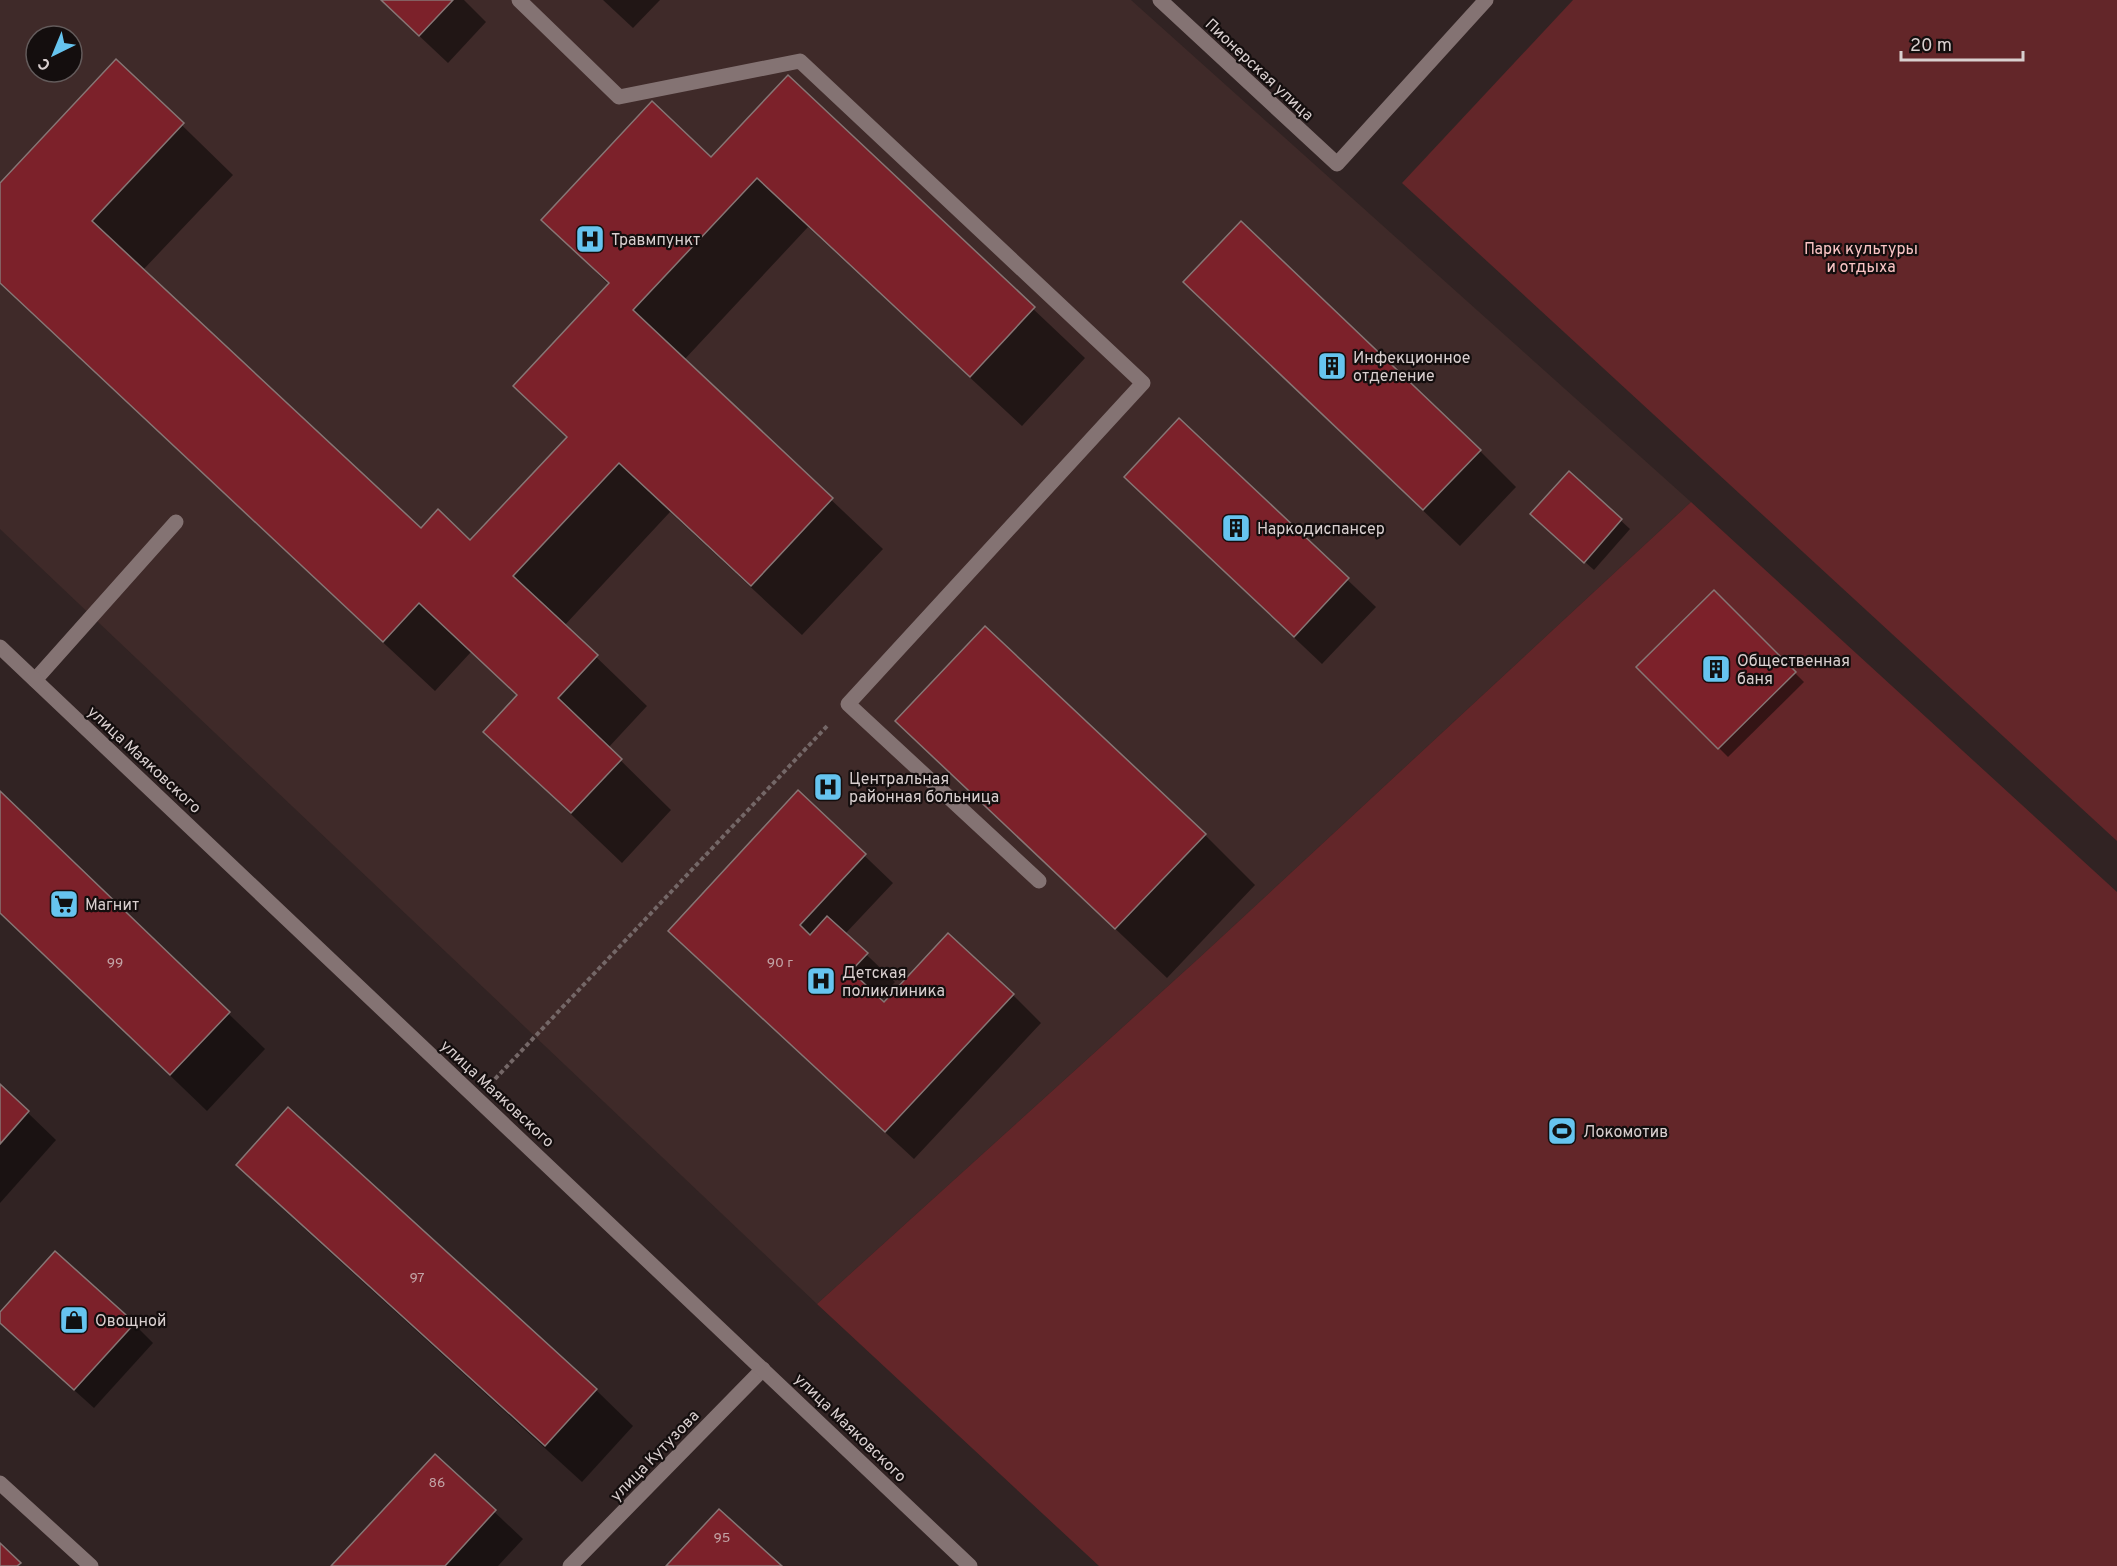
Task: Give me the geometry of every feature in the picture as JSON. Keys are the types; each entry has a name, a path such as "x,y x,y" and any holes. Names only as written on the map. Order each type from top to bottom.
{"main road":[{"path":"519,0 619,97 800,61 1143,383 848,704 1039,881"},
{"name":"Пионерская улица","path":"1160,0 1337,164 1486,0"},
{"path":"35,680 176,522"},
{"name":"улица Маяковского","path":"0,647 970,1566"},
{"name":"улица Кутузова","path":"570,1566 763,1369"},
{"path":"0,1483 91,1566"}],"path":[{"path":"477,1098 848,704"}],"shaded area":[{"name":"Центральная районная больница","path":"0,0 1131,0 1691,502 1198,959 817,1304 0,529"}],"green space":[{"name":"Парк культуры и отдыха","path":"1573,0 2117,0 2117,841 1402,183"},
{"name":"Локомотив","path":"1691,502 2117,892 2117,1566 1099,1566 817,1304 1198,959"}],"building":[{"path":"381,0 453,0 419,36"},
{"path":"116,59 184,123 92,221 421,528 438,509 470,540 567,437 513,386 609,283 541,220 652,101 711,157 788,75 1035,307 970,377 757,178 633,310 833,498 751,586 619,463 513,576 598,655 558,698 622,759 571,813 483,732 517,695 419,603 383,642 0,283 0,183"},
{"name":"Инфекционное отделение","path":"1241,221 1481,450 1423,510 1183,282"},
{"name":"Наркодиспансер","path":"1179,418 1349,578 1294,637 1124,477"},
{"path":"1569,471 1622,519 1584,563 1530,514"},
{"name":"Общественная баня","path":"1714,590 1796,672 1718,749 1636,667"},
{"path":"985,626 1206,834 1115,929 895,721"},
{"name":"Детская поликлиника","path":"798,790 866,854 800,925 810,935 827,916 868,953 851,971 884,1002 948,933 1014,994 885,1132 668,931"},
{"path":"0,791 230,1012 170,1075 0,913"},
{"path":"0,1084 29,1111 0,1144"},
{"path":"288,1107 597,1389 545,1446 236,1165"},
{"path":"55,1251 135,1323 74,1390 0,1323 0,1312"},
{"path":"435,1454 496,1510 445,1566 331,1566"},
{"path":"719,1509 782,1566 666,1566"},
{"path":"0,1543 21,1563 17,1566 0,1566"}],"place":[{"name":"Травмпункт","path":"590,239"},
{"name":"Инфекционное отделение","path":"1332,366"},
{"name":"Наркодиспансер","path":"1236,528"},
{"name":"Общественная баня","path":"1716,669"},
{"name":"Центральная районная больница","path":"828,787"},
{"name":"Магнит","path":"64,904"},
{"name":"Детская поликлиника","path":"821,981"},
{"name":"Локомотив","path":"1562,1131"},
{"name":"Овощной","path":"74,1320"}]}
